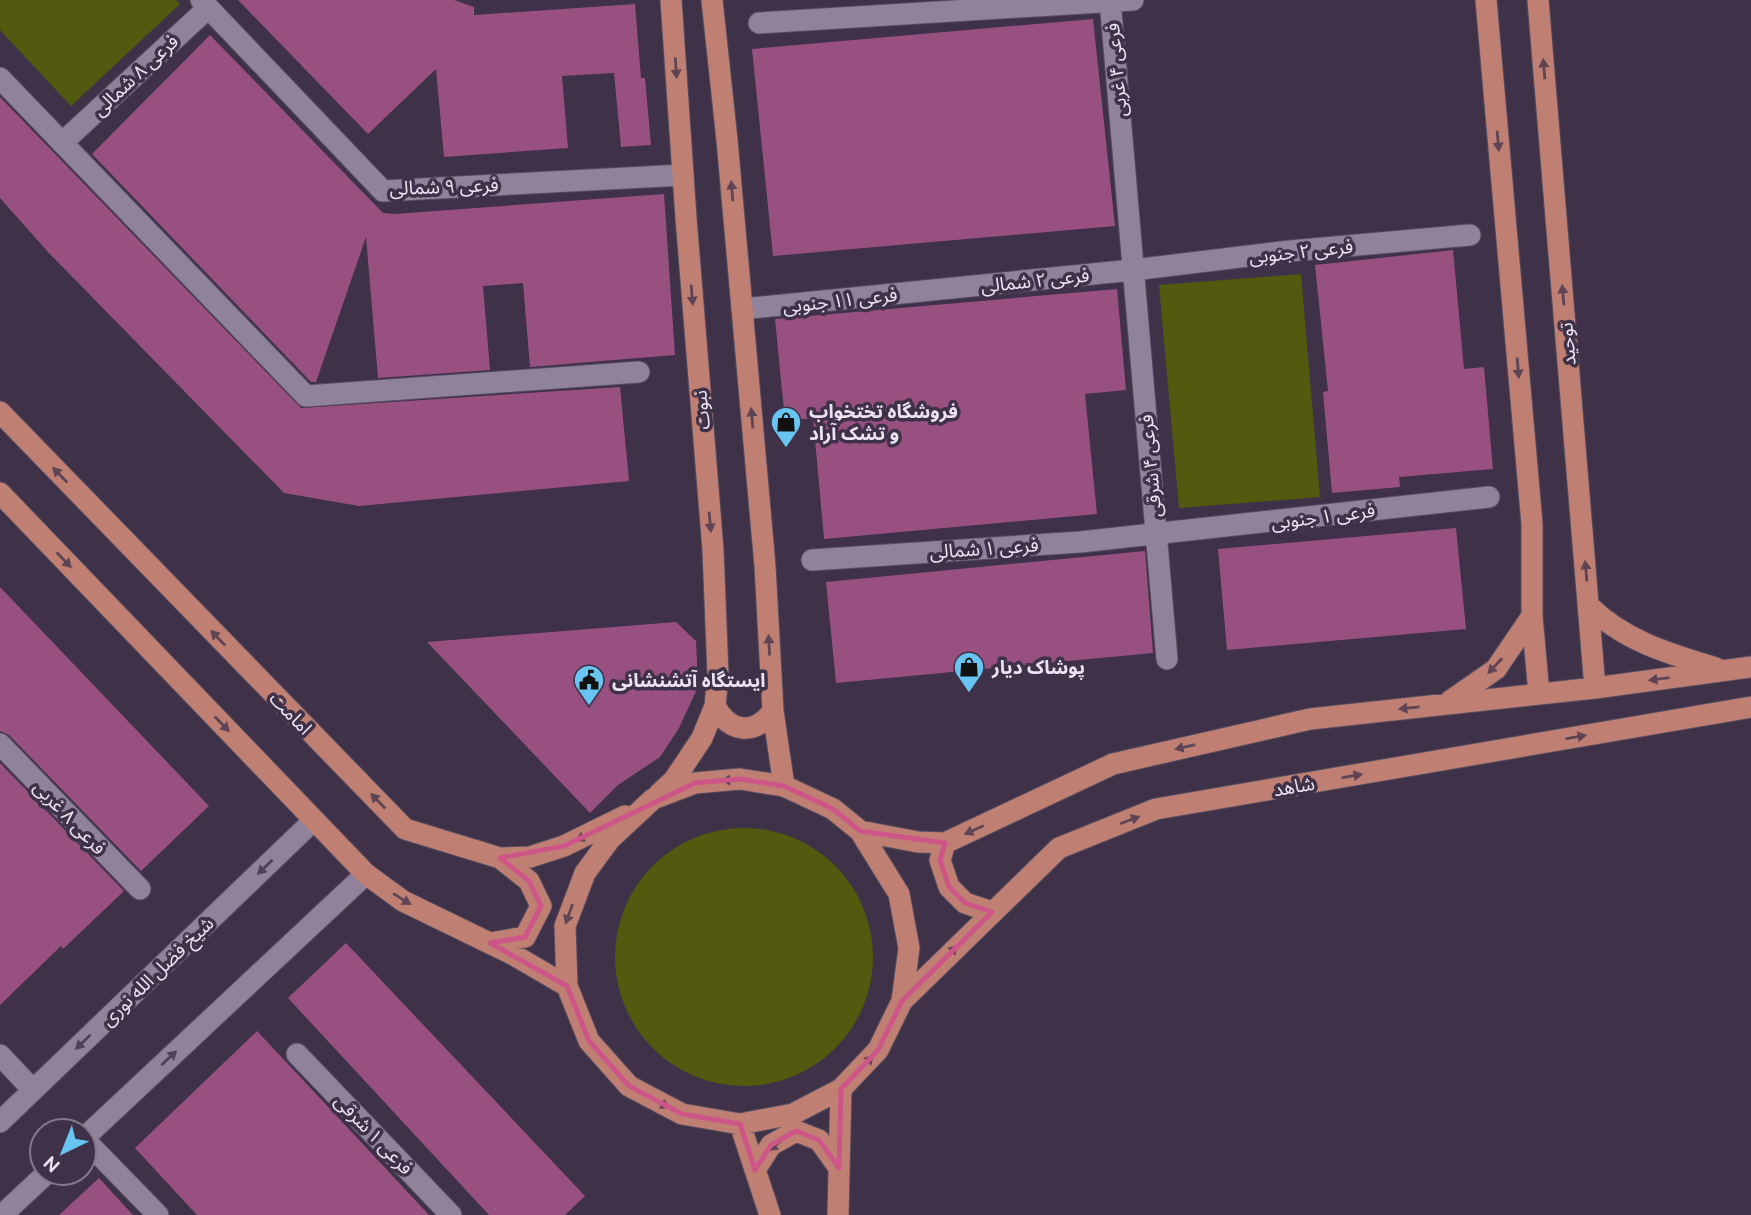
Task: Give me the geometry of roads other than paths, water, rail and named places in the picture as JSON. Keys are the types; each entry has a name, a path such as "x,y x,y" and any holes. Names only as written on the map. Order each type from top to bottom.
{"main road":[{"name":"نبوت","path":"671,0 713,550 718,675 715,706 702,738 674,780 610,839 585,873 565,926 567,986 589,1041 629,1086 682,1114 740,1124"},
{"path":"712,0 765,566 773,710 784,786"},
{"path":"1486,0 1532,523 1532,616 1539,694"},
{"name":"توحید","path":"1538,0 1595,688"},
{"name":"امامت","path":"0,412 405,829 500,858 530,857 564,846 649,802"},
{"path":"0,493 366,874 403,901 490,943 567,986"},
{"path":"1589,606 1605,623 1625,635 1673,655 1725,671"},
{"path":"1446,704 1496,669 1532,616"},
{"path":"860,831 918,842 945,843 1113,764 1310,719 1595,688 1751,667"},
{"path":"715,706 721,717 731,725 743,728 755,726 765,720 773,710"},
{"name":"شاهد","path":"902,1001 1059,848 1156,809 1751,707"},
{"path":"649,802 695,783 740,779 784,786 834,809 860,831 899,894 909,948 902,1001 878,1050 841,1089 793,1114 740,1124 770,1215"},
{"path":"945,843 940,860 949,887 965,903 992,912"},
{"path":"490,943 525,937 541,906 529,881 500,858"},
{"path":"838,1215 841,1089"},
{"path":"755,1170 771,1146 796,1131 819,1140 839,1168"}],"street":[{"path":"759,23 1133,0"},
{"name":"فرعی ۴ غربی","path":"1110,1 1133,270"},
{"name":"فرعی ۹ شمالی","path":"205,4 383,191 683,175"},
{"name":"فرعی ۸ شمالی","path":"62,143 205,4"},
{"path":"0,79 306,396 639,372"},
{"name":"فرعی ۲ جنوبی","path":"1133,270 1290,251 1470,235"},
{"name":"فرعی ۲ شمالی","path":"938,290 1133,270"},
{"name":"فرعی ۴ شرقی","path":"1133,270 1156,534"},
{"name":"فرعی ۱۱ جنوبی","path":"742,309 938,290"},
{"name":"فرعی ۱ جنوبی","path":"1156,534 1489,497"},
{"path":"1156,534 1167,659"},
{"name":"فرعی ۱ شمالی","path":"812,561 1156,534"},
{"name":"فرعی ۸ غربی","path":"0,744 140,889"},
{"name":"شیخ فضل الله نوری","path":"0,1122 314,820"},
{"path":"98,1125 366,874"},
{"name":"فرعی ۱ شرقی","path":"297,1054 451,1215"},
{"path":"0,1055 33,1090"},
{"path":"98,1153 158,1215"},
{"path":"2,1215 32,1187"}],"place":[{"name":"فروشگاه تختخواب و تشک آراد","path":"786,449"},
{"name":"پوشاک دیار","path":"969,694"},
{"name":"ایستگاه آتشنشانی","path":"589,707"}]}
